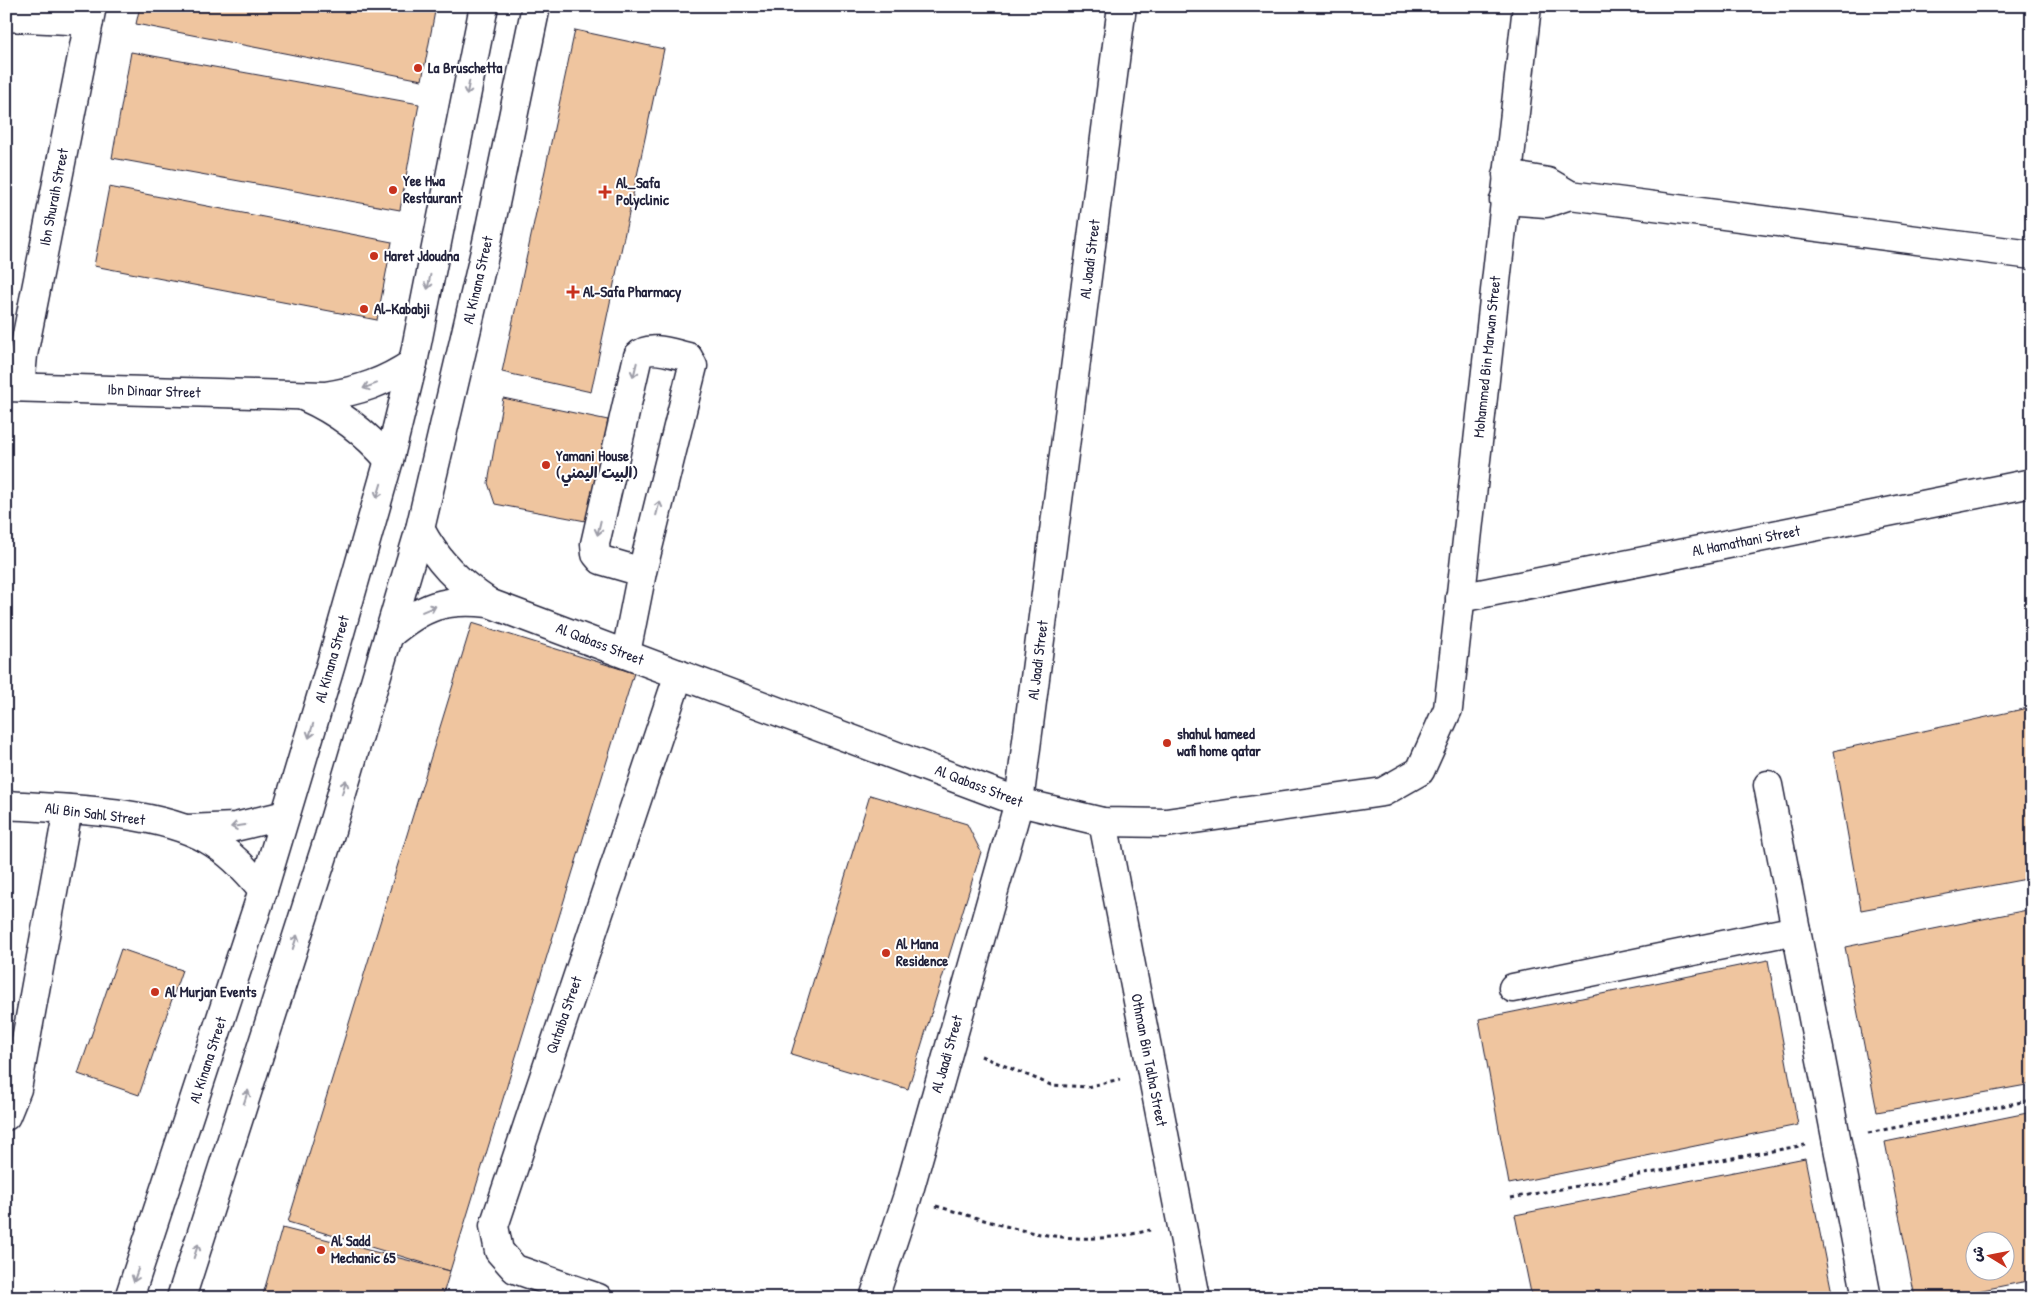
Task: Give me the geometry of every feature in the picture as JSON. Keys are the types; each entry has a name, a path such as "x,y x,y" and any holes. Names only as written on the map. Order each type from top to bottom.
{"street":[{"name":"Al Kinana Street","path":"129,1298 263,890 331,664 389,460 413,363 484,6"},
{"name":"Al Kinana Street","path":"181,1298 329,837 420,529 486,247 536,6"},
{"name":"Al Jaadi Street","path":"874,1298 907,1198 1019,802 1122,6"},
{"name":"Mohammed Bin Marwan Street","path":"1448,709 1505,187 1527,6"},
{"path":"6,17 90,14"},
{"name":"Ibn Shuraih Street","path":"13,387 23,355 90,14"},
{"path":"1505,187 1548,182 1570,195 2032,255"},
{"path":"626,653 642,572 693,366 688,357 650,350 642,352 638,356 595,544 596,554 601,560 642,572"},
{"name":"Ibn Dinaar Street","path":"13,387 325,396 371,386 393,376 413,363"},
{"name":"Ibn Dinaar Street","path":"302,396 341,415 359,429 389,460"},
{"name":"Al Hamathani Street","path":"1460,598 2032,483"},
{"name":"Al Qabass Street","path":"420,529 430,549 447,570 467,588 489,603"},
{"name":"Al Qabass Street","path":"389,635 411,616 436,606 462,600 489,603 1019,802 1103,822 1166,823 1383,792 1420,771 1448,709"},
{"name":"Qutaiba Street","path":"598,1298 515,1269 499,1250 494,1226 679,674"},
{"path":"1768,785 1868,1298"},
{"name":"Ali Bin Sahl Street","path":"6,805 68,809 134,817 183,829 206,839 228,853 247,870 263,890"},
{"path":"6,1116 17,1089 68,809"},
{"name":"Ali Bin Sahl Street","path":"183,829 235,827 285,815"},
{"name":"Othman Bin Talha Street","path":"1103,822 1196,1298"},
{"path":"1513,988 1796,930"}],"path":[{"path":"950,1043 1051,1085 1087,1087 1152,1071"},
{"path":"1511,1198 1836,1139 2032,1100"},
{"path":"907,1198 1043,1236 1063,1239 1112,1237 1181,1222"}],"building":[{"path":"140,6 436,6 422,80 136,24"},
{"path":"575,30 664,49 591,392 502,372"},
{"path":"131,52 419,104 400,210 112,158"},
{"path":"109,187 392,242 377,320 94,266"},
{"name":"Yamani House (البيت اليمني)","path":"503,398 608,420 591,522 495,504 488,483"},
{"path":"472,623 634,673 450,1271 288,1222"},
{"path":"2032,707 2032,878 1861,910 1833,751"},
{"name":"Al Mana Residence","path":"870,795 967,824 981,852 908,1089 791,1054"},
{"path":"2032,909 2032,1084 1877,1112 1845,947"},
{"path":"121,949 182,970 139,1095 78,1074"},
{"path":"1768,960 1798,1125 1509,1184 1479,1019"},
{"path":"2032,1112 2032,1280 1943,1298 1915,1298 1885,1142"},
{"path":"1805,1158 1833,1298 1532,1298 1515,1215"},
{"name":"Al Sadd Mechanic 65","path":"282,1228 450,1271 442,1298 262,1298"}],"place":[{"name":"La Bruschetta","path":"418,68"},
{"name":"Yee Hwa Restaurant","path":"393,190"},
{"name":"Al_Safa Polyclinic","path":"605,192"},
{"name":"Haret Jdoudna","path":"374,256"},
{"name":"Al-Safa Pharmacy","path":"573,292"},
{"name":"Al-Kababji","path":"364,309"},
{"name":"Yamani House (البيت اليمني)","path":"546,465"},
{"name":"shahul hameed wafi home qatar","path":"1167,743"},
{"name":"Al Mana Residence","path":"886,953"},
{"name":"Al Murjan Events","path":"155,992"},
{"name":"Al Sadd Mechanic 65","path":"321,1250"}]}
